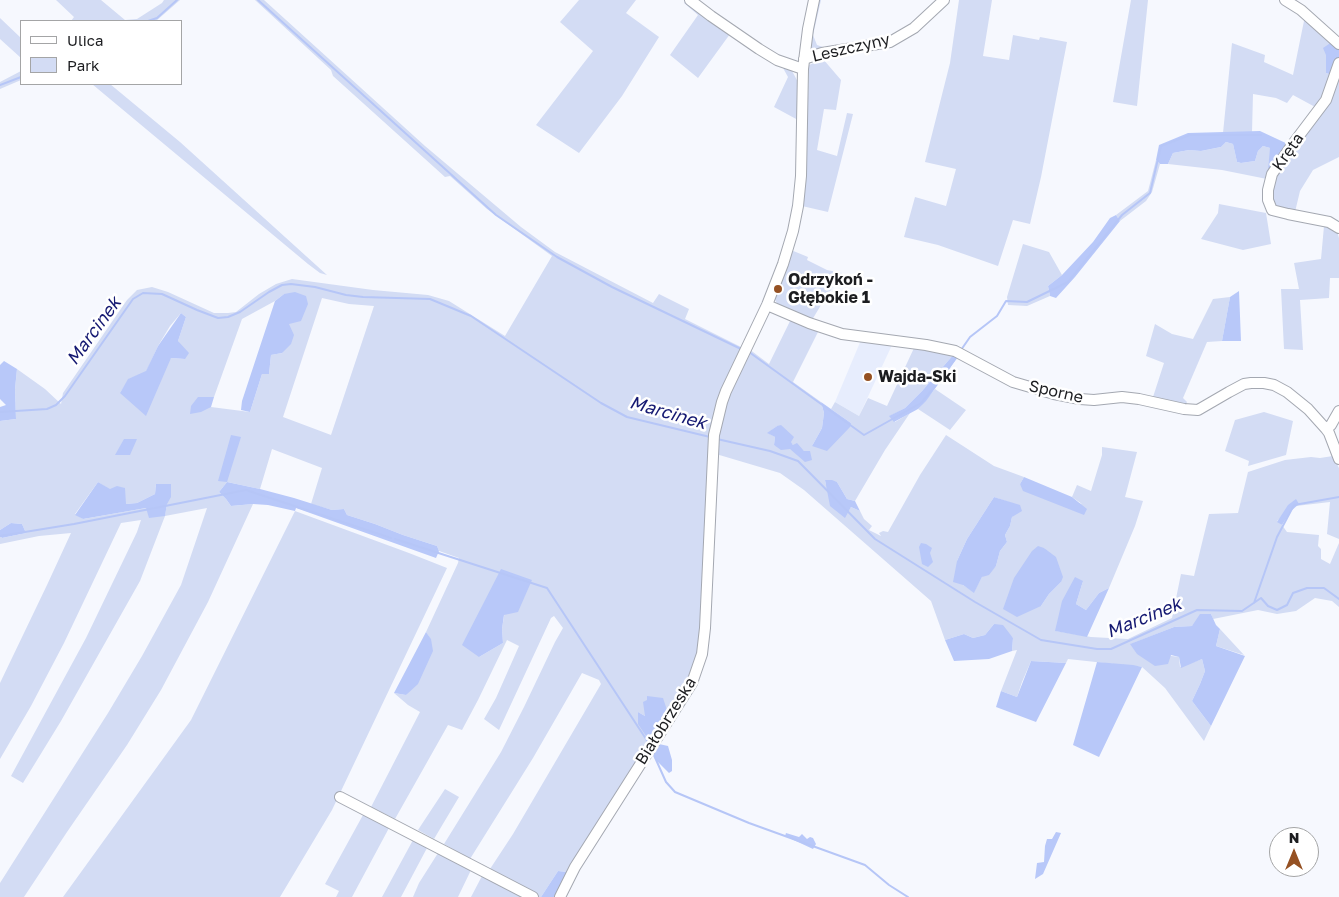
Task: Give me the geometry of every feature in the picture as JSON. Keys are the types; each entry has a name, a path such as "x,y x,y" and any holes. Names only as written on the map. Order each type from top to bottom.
{"street":[{"path":"690,0 771,56 782,62 804,64"},
{"name":"Białobrzeska","path":"560,897 575,867 692,682 702,654 714,438 726,391 770,306 793,231 798,206 801,167 804,64 814,0"},
{"name":"Leszczyny","path":"804,64 830,51 890,42 914,28 944,0"},
{"path":"1285,0 1300,10 1339,44"},
{"name":"Kręta","path":"1339,63 1326,100 1292,144 1272,174 1268,200 1272,210 1329,222 1339,228"},
{"name":"Sporne","path":"770,306 842,334 926,345 959,353 1013,382 1054,394 1080,399 1139,399 1198,410 1244,384 1264,383 1274,385 1287,392 1308,409 1326,429 1339,460"},
{"path":"1326,429 1331,425 1339,411"},
{"path":"340,797 533,897"}],"shaded area":[{"path":"1332,42 1339,49 1339,58 1332,75 1326,73 1326,55 1323,48"},
{"path":"1260,131 1290,145 1268,171 1270,148 1263,146 1258,151 1255,161 1241,163 1237,162 1233,144 1226,142 1221,147 1173,153 1168,164 1160,164 1156,160 1159,145 1188,133"},
{"path":"1116,215 1120,221 1075,277 1056,298 1050,296 1048,286 1062,275 1093,242 1110,218"},
{"path":"1239,291 1241,341 1222,341 1230,297"},
{"path":"295,292 306,296 308,304 301,321 289,324 294,335 291,344 282,353 271,355 269,374 262,374 250,412 241,410 242,401 275,301 284,294"},
{"path":"181,313 186,317 178,341 189,353 185,359 171,358 146,416 120,393 128,379 146,371 158,346"},
{"path":"861,340 892,345 859,416 835,402"},
{"path":"954,354 958,357 926,401 918,409 894,422 889,416 905,408"},
{"path":"4,361 17,369 15,389 16,419 0,421 0,407 6,405 0,399 0,365"},
{"path":"198,397 214,397 211,407 201,412 190,414 191,406"},
{"path":"821,402 851,423 850,427 827,451 812,446 822,428 824,413"},
{"path":"781,425 794,437 791,442 793,445 797,443 804,451 810,451 812,460 805,462 790,449 781,450 774,445 775,437 767,433"},
{"path":"231,435 241,437 227,482 218,481"},
{"path":"124,439 137,439 130,455 115,455"},
{"path":"1024,477 1072,497 1087,509 1084,515 1023,491 1020,484"},
{"path":"825,480 837,482 847,499 855,501 860,511 851,507 845,518 830,506"},
{"path":"98,482 110,489 117,486 125,488 126,504 137,503 155,494 156,484 171,484 171,497 167,504 165,516 149,518 146,508 83,519 75,515"},
{"path":"227,482 294,498 332,510 344,509 347,515 437,546 439,551 436,558 296,508 295,511 268,505 231,506 219,492"},
{"path":"994,497 1020,505 1022,511 1012,517 1005,535 1007,542 1000,551 996,566 989,575 982,577 974,593 963,585 953,582 957,561 967,539"},
{"path":"1296,499 1299,504 1291,511 1282,525 1277,522 1288,505"},
{"path":"11,523 22,524 26,533 2,538 0,530"},
{"path":"921,543 932,548 930,553 933,562 928,567 922,564 919,547"},
{"path":"1038,546 1056,557 1063,577 1041,606 1017,617 1003,609 1014,578 1032,551"},
{"path":"501,569 532,580 518,612 504,615 503,643 479,657 462,645"},
{"path":"1075,577 1083,581 1076,604 1086,610 1099,593 1109,588 1087,637 1055,631 1062,601"},
{"path":"1200,614 1211,614 1220,629 1216,646 1245,656 1211,726 1192,701 1205,671 1202,659 1181,668 1179,657 1171,655 1168,664 1155,666 1137,654 1130,644 1174,627 1192,626"},
{"path":"994,624 1003,625 1013,638 1012,651 989,659 954,661 945,640 964,634 973,638 985,635"},
{"path":"426,632 431,639 433,651 418,684 406,695 394,693"},
{"path":"1031,661 1066,663 1036,722 996,707 1001,691 1017,697"},
{"path":"1097,662 1142,667 1099,757 1073,745"},
{"path":"647,696 663,698 668,713 650,742 638,724 638,712 645,716 643,702 647,700"},
{"path":"659,744 668,746 672,760 672,771 669,773 655,759 652,751"},
{"path":"1056,832 1061,833 1043,874 1035,879 1037,863 1044,862 1047,839 1052,839"},
{"path":"786,833 799,837 802,834 807,839 813,838 816,844 813,849 785,836"},
{"path":"558,871 567,872 554,897 541,897"}],"green space":[{"path":"56,0 101,0 125,20 72,20 74,17"},
{"path":"164,0 180,0 157,20 125,20 137,19"},
{"path":"255,0 264,0 425,146 521,227 555,252 653,303 659,294 689,309 685,319 743,348 719,397 701,634 696,667 668,713 647,700 645,716 638,712 650,742 567,872 558,871 541,897 538,897 490,869 513,834 601,684 599,680 582,673 533,758 470,859 444,844 501,752 563,628 554,616 551,618 499,730 484,719 496,698 519,646 507,640 462,730 448,725 395,819 371,807 420,712 394,693 406,695 431,640 426,632 459,558 439,551 437,546 347,515 344,509 332,510 311,504 322,468 272,449 260,489 227,482 219,492 231,506 253,504 208,602 161,690 127,745 24,897 0,897 0,883 108,713 181,585 207,508 165,516 140,581 61,721 23,783 11,776 86,638 141,520 121,523 64,643 31,706 0,759 0,683 71,533 39,536 0,544 0,536 2,538 26,533 22,524 11,523 0,530 0,421 16,419 15,389 17,369 45,389 61,404 63,393 127,300 137,290 152,287 168,292 214,313 236,312 259,294 276,284 292,279 428,295 449,301 505,336 552,256 487,209 450,176 445,177 333,76 331,70","holes":["284,294 289,323 282,353 271,355 269,374 262,374 250,412 211,407 198,398 214,397 242,319","322,298 349,304 374,306 331,435 283,417","181,313 186,317 178,341 184,359 171,358 120,393 129,379 146,372 170,326","98,482 126,504 137,503 155,494 156,484 167,504 165,515 146,508 83,519 75,514","511,572 502,629 503,643 479,657"]},
{"path":"579,0 636,0 626,13 659,37 622,96 579,153 536,125 593,51 560,22"},
{"path":"817,0 821,0 813,35 817,45 823,47 809,53"},
{"path":"959,0 992,0 983,56 1009,60 1013,35 1039,40 1040,37 1067,42 1030,224 1013,220 998,266 938,245 904,237 915,197 946,206 956,169 925,162 950,63"},
{"path":"1131,0 1148,0 1137,106 1113,102"},
{"path":"686,1 730,34 698,78 670,55 698,15 684,3"},
{"path":"1305,16 1332,42 1326,55 1326,73 1332,75 1317,108 1293,95 1287,103 1276,98 1253,94 1252,132 1223,133 1232,43 1265,55 1264,62 1293,75"},
{"path":"0,18 20,37 20,57 0,39"},
{"path":"823,59 841,80 836,110 824,109 817,150 837,156 847,113 853,114 828,212 802,206 806,166 809,65"},
{"path":"783,68 792,71 798,82 798,120 774,107 788,77"},
{"path":"1339,70 1339,157 1313,170 1300,191 1295,212 1278,208 1273,205 1271,186 1275,176 1315,123"},
{"path":"20,72 20,80 0,89 0,82"},
{"path":"93,85 111,85 180,142 327,275 320,273"},
{"path":"1226,142 1233,144 1237,162 1241,163 1255,161 1258,151 1263,146 1270,148 1267,179 1222,170 1168,164 1173,153 1221,147"},
{"path":"1156,160 1160,164 1152,192 1146,201 1120,221 1116,215 1148,191"},
{"path":"1219,204 1266,213 1271,244 1243,250 1201,239 1218,213"},
{"path":"1324,226 1331,226 1337,231 1339,238 1339,278 1330,278 1329,298 1300,300 1303,350 1284,349 1281,289 1299,289 1294,263 1321,259"},
{"path":"1023,244 1049,252 1062,275 1048,286 1050,296 1027,306 1008,305 1007,297"},
{"path":"791,250 808,257 807,260 827,270 842,273 812,320 778,306 774,297"},
{"path":"1230,297 1222,341 1207,342 1183,398 1187,402 1186,404 1153,397 1164,363 1146,356 1155,324 1172,334 1193,339 1213,299"},
{"path":"792,317 819,330 793,382 821,402 824,413 822,428 812,446 851,423 831,409 835,402 859,416 868,398 887,406 914,348 945,351 954,354 905,408 890,416 895,422 910,413 885,450 855,501 847,499 837,482 825,480 826,485 849,510 851,507 860,511 864,519 872,526 869,530 881,536 879,533 883,531 888,532 920,475 946,435 994,466 1024,477 1020,484 1082,504 1072,497 1077,485 1091,491 1102,455 1102,447 1137,452 1125,497 1143,501 1135,526 1109,588 1099,593 1086,610 1076,604 1083,581 1056,631 1091,637 1128,639 1172,618 1181,574 1194,576 1209,514 1238,513 1248,472 1285,460 1333,456 1339,468 1339,539 1327,534 1330,502 1296,506 1298,504 1277,521 1287,532 1319,535 1318,546 1321,549 1321,559 1330,564 1339,543 1339,607 1332,601 1315,598 1296,611 1277,614 1258,610 1213,619 1211,614 1192,626 1174,627 1131,644 1136,651 1179,657 1180,667 1202,659 1205,671 1192,701 1211,726 1204,741 1165,688 1142,667 1068,659 1066,663 1031,661 1017,697 1001,691 1017,650 1012,651 1013,638 994,624 985,635 973,638 964,634 945,640 931,601 804,490 780,473 716,454 725,409 749,349 769,364","holes":["777,426 793,445 804,451 774,445 775,437 768,433","994,497 1020,506 1012,517 1005,535 1007,542 1000,551 996,566 982,577 974,592 963,585 957,561 967,539","1044,548 1061,582 1049,594 1041,606"]},
{"path":"935,389 966,410 950,430 918,409"},
{"path":"1264,412 1293,421 1286,455 1248,466 1249,461 1225,451 1235,420"},
{"path":"295,511 447,568 332,810 280,897 63,897 191,720"},
{"path":"1220,629 1244,655 1216,646"},
{"path":"445,789 459,797 434,839 418,830"},
{"path":"363,815 389,828 352,897 336,897 339,891 325,884"},
{"path":"413,840 427,848 401,897 382,897"},
{"path":"438,853 471,870 458,897 413,897 419,883"},
{"path":"482,876 522,897 471,897"}],"waterway":[{"path":"151,20 157,18 177,0"},
{"path":"258,0 496,215 557,257 612,287 741,349"},
{"path":"0,85 20,77"},
{"path":"961,350 970,337 997,316 1006,301 1027,302 1068,282 1122,215 1150,193 1161,146 1190,135 1261,135"},
{"name":"Marcinek","path":"0,412 47,409 56,405 65,396 133,299 143,293 162,294 218,318 228,317 240,312 269,292 282,285 291,284 363,297 430,299 471,316 601,403 627,417 710,437"},
{"path":"749,352 864,435 921,403 957,356"},
{"name":"Marcinek","path":"717,439 770,451 798,461 875,539 975,602 1041,640 1097,649 1111,649 1197,610 1242,611 1261,598 1268,606 1277,610 1287,605 1293,593 1307,588 1324,588 1339,599"},
{"path":"0,536 74,524 246,490 391,538"},
{"path":"1254,603 1277,537 1294,505 1339,497"},
{"path":"395,539 547,588 648,742"},
{"path":"653,753 666,782 675,792 749,823 865,865 889,885 908,897"}],"place":[{"name":"Odrzykoń - Głębokie 1","path":"778,289"},
{"name":"Wajda-Ski","path":"868,377"}]}
